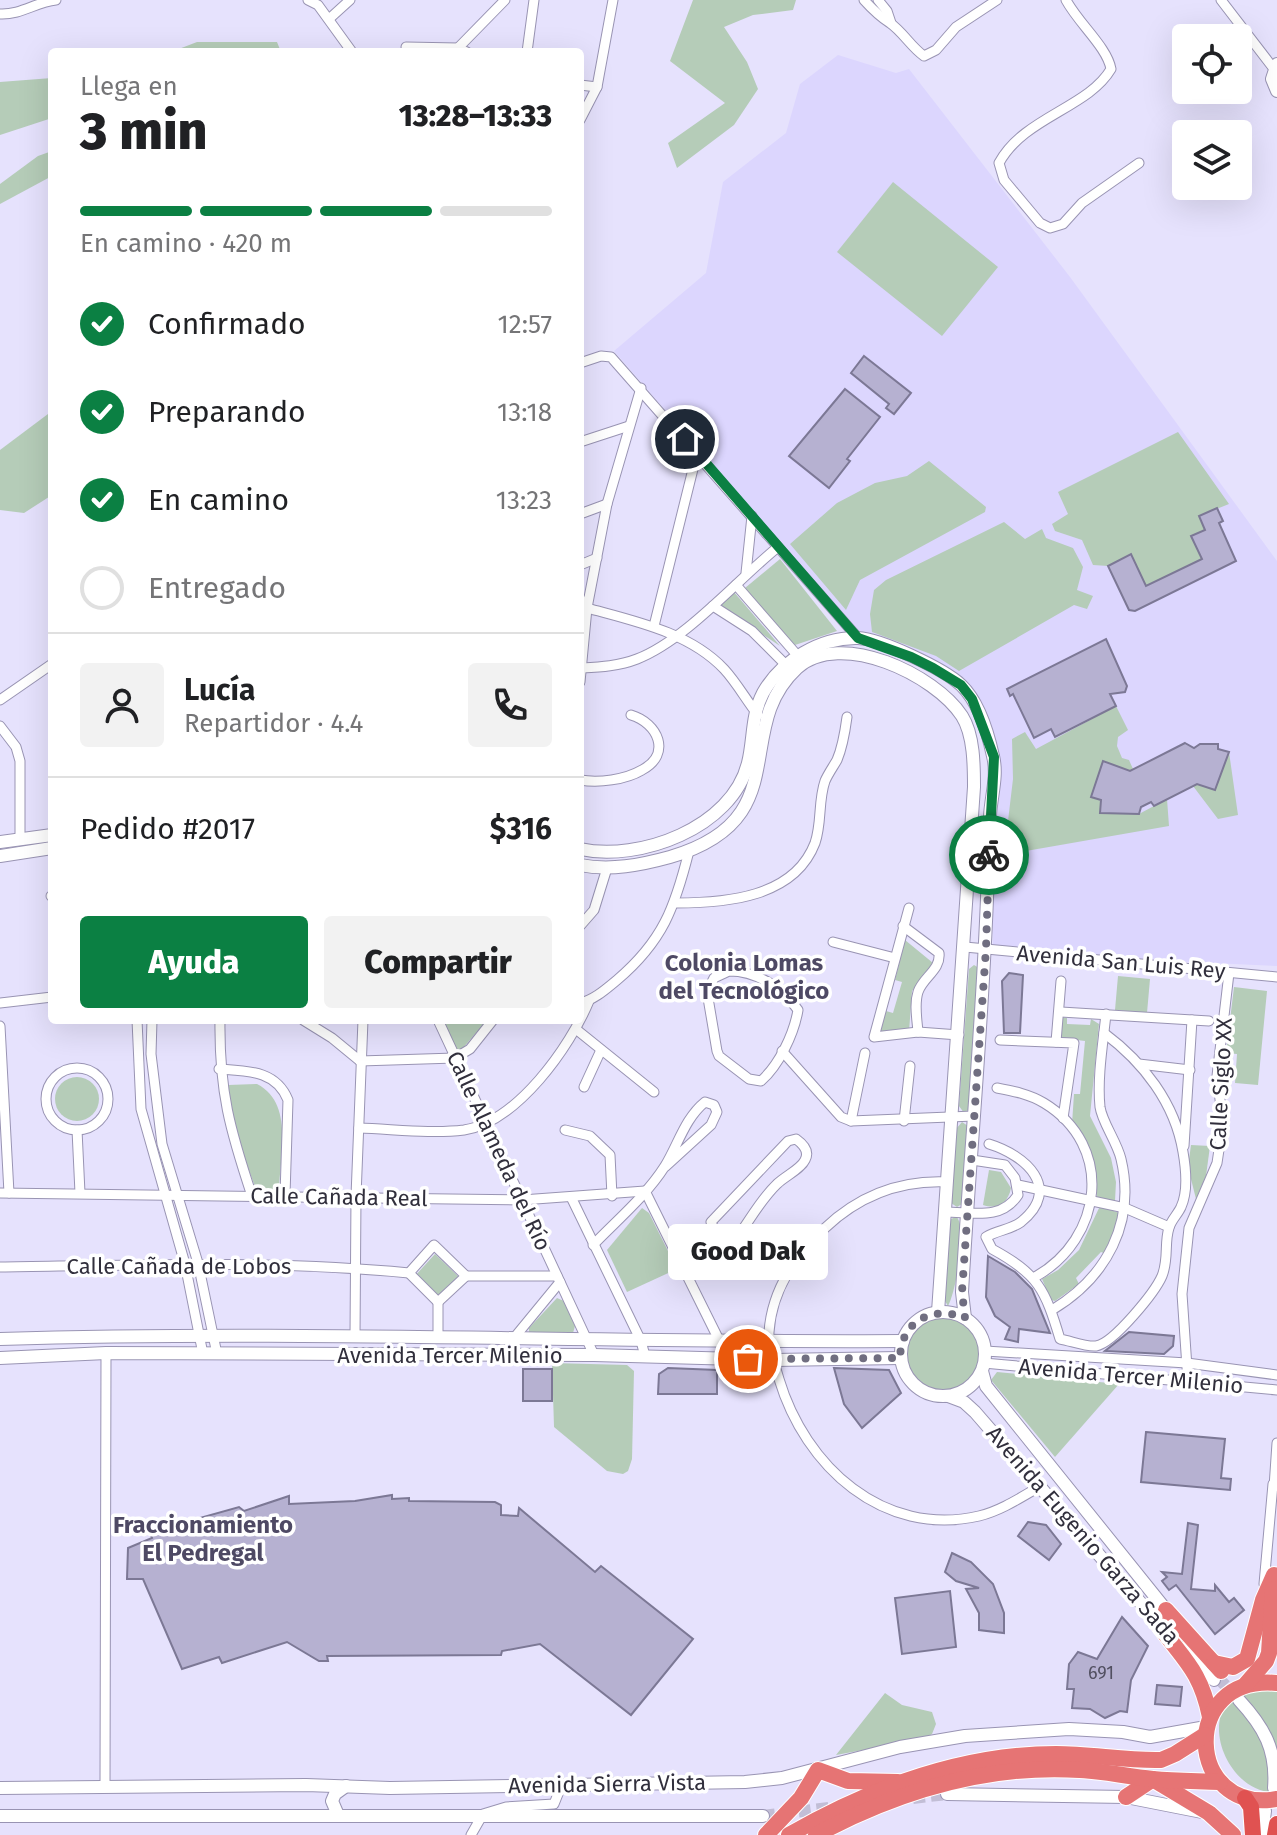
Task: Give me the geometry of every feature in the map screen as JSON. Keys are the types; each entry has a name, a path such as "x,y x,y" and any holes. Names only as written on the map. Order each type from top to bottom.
{"highway":[{"path":"1211,1669 1233,1667 1247,1659 1263,1600 1276,1572"},
{"path":"1240,1693 1269,1653 1276,1572"},
{"path":"1160,1615 1211,1669 1240,1693"},
{"path":"1160,1615 1202,1683 1207,1760 1220,1782 1245,1798 1272,1803 1275,1835"},
{"path":"789,1835 827,1813 900,1782 963,1763 1022,1755 1161,1760 1175,1754 1207,1726 1217,1704 1240,1693 1277,1683"},
{"path":"816,1835 892,1800 959,1777 1047,1769 1220,1782"},
{"path":"766,1835 801,1798 818,1770 848,1781 880,1779 900,1782"},
{"path":"1126,1797 1153,1779"},
{"path":"1153,1779 1209,1813 1233,1835"},
{"path":"1245,1798 1251,1807 1253,1835"}],"street":[{"path":"0,14 20,11 40,1 56,0"},
{"path":"308,0 319,2 349,48"},
{"path":"329,19 350,0"},
{"path":"464,48 505,0"},
{"path":"528,48 534,0"},
{"path":"584,112 597,87 613,0"},
{"path":"864,0 880,18 891,23"},
{"path":"878,0 887,11 891,23 911,47 924,56 936,50 956,27 997,0"},
{"path":"1066,0 1089,36 1108,53 1111,69 1103,83 1053,113 1008,147 999,163 1004,180 1040,223 1050,228 1063,224 1082,203 1139,163"},
{"path":"1221,0 1275,67 1272,79 1277,91"},
{"path":"406,47 425,48"},
{"path":"584,85 597,87"},
{"path":"584,362 607,355 641,388 858,638 933,668 961,685 972,699 994,757 986,949 962,1292 965,1318"},
{"path":"584,644 587,608 607,504 641,388"},
{"path":"584,441 629,426"},
{"path":"654,626 697,453"},
{"path":"584,513 607,504"},
{"path":"746,573 752,516"},
{"path":"584,668 617,666 640,658 713,606 778,547"},
{"path":"584,563 597,558"},
{"path":"736,585 797,655"},
{"path":"584,604 587,608 654,626 675,635 721,666 766,723"},
{"path":"713,606 752,631 785,664"},
{"path":"584,850 599,853 628,850 677,836 708,820 734,794 748,765 755,711 785,664 814,648 858,638"},
{"path":"584,865 607,868 642,865 689,851 728,827 748,801 759,769 773,699 800,666 815,658 843,653 873,657 917,676 947,696 965,720 974,761 965,947 938,1312"},
{"path":"0,700 48,667"},
{"path":"584,781 595,782 645,769 656,755 656,729 631,715"},
{"path":"676,903 716,903 746,898 772,887 797,869 814,844 825,781 841,750 847,717"},
{"path":"0,726 16,747 20,761 20,839"},
{"path":"973,813 990,814"},
{"path":"0,842 20,839 46,842"},
{"path":"0,856 46,842"},
{"path":"584,1002 640,960 661,933 676,903 689,851"},
{"path":"584,921 594,910 607,868"},
{"path":"909,908 874,1037 918,1032 959,1035"},
{"path":"903,926 939,953 940,958 916,998 918,1032"},
{"path":"833,942 895,958"},
{"name":"Avenida San Luis Rey","path":"965,947 1277,977"},
{"path":"729,971 747,971 792,1001 798,1010 782,1051 772,1072 761,1081 749,1079 719,1056 707,992 714,978 729,971"},
{"name":"Calle Siglo XX","path":"1188,1382 1182,1294 1192,1219 1217,1163 1223,1123 1217,1076 1229,973"},
{"path":"1056,1042 1061,1012 1061,981"},
{"path":"0,1003 48,997"},
{"path":"1061,1012 1209,1021"},
{"path":"1052,1310 1087,1285 1102,1267 1120,1231 1125,1208 1121,1157 1100,1110 1106,1014"},
{"path":"989,1144 1024,1159 1035,1175 1039,1192 1027,1216 1018,1224 986,1237 992,1249 1035,1277 1052,1310 1060,1339 1094,1347 1102,1344 1138,1311 1162,1276 1169,1252 1169,1227 1186,1193 1183,1153 1192,1020"},
{"path":"137,1024 141,1109 185,1264 199,1336 210,1354"},
{"path":"152,1024 151,1054 162,1144 198,1263 213,1336 210,1354"},
{"path":"220,1024 219,1069 228,1124 252,1196"},
{"path":"309,1024 360,1061 455,1058 470,1049 490,1024"},
{"path":"355,1337 356,1196 363,1024"},
{"name":"Calle Alameda del Río","path":"440,1024 594,1355"},
{"path":"359,1128 463,1130 487,1123 520,1099 577,1030 578,1024"},
{"path":"0,1026 5,1193"},
{"path":"577,1030 654,1092"},
{"path":"1104,1033 1139,1064 1163,1097 1183,1153"},
{"path":"1000,1040 1074,1043 1063,1118"},
{"path":"584,1087 601,1050"},
{"path":"782,1051 841,1117 851,1121 974,1116"},
{"path":"851,1121 865,1053"},
{"path":"1139,1064 1190,1070"},
{"path":"904,1121 910,1066"},
{"path":"77,1068 87,1070 101,1080 108,1098 100,1120 86,1129 77,1130 67,1129 53,1119 47,1095 55,1078 77,1068"},
{"path":"219,1069 258,1072 283,1089 288,1100 285,1195"},
{"path":"997,1088 1021,1092 1044,1103 1063,1118 1081,1142 1091,1169 1093,1199 1077,1239 1064,1256 1035,1277"},
{"path":"593,1245 665,1167 711,1125 717,1112 714,1105 705,1102 695,1109 665,1167"},
{"path":"77,1130 80,1193"},
{"path":"565,1130 590,1136 610,1155 612,1196"},
{"path":"688,1276 724,1252 776,1185 805,1161 807,1152 796,1139 788,1141 711,1222 724,1252"},
{"path":"972,1160 1005,1165 1018,1190"},
{"path":"947,1182 901,1184 867,1197 836,1218 803,1249 784,1278 769,1334 788,1409 829,1470 861,1495 890,1511 951,1520 980,1516 1039,1487"},
{"path":"1018,1190 1093,1199 1125,1208 1169,1227"},
{"path":"945,1212 999,1212 1012,1204 1018,1190"},
{"path":"645,1191 720,1342"},
{"name":"Calle Cañada Real","path":"5,1193 522,1200 572,1199 645,1191"},
{"path":"572,1199 641,1341 645,1356"},
{"path":"466,1276 438,1302 409,1273 434,1245 466,1276 559,1279"},
{"name":"Calle Cañada de Lobos","path":"0,1267 198,1263 357,1268 409,1273"},
{"path":"514,1338 559,1279"},
{"name":"Avenida Tercer Milenio","path":"438,1302 438,1336"},
{"path":"938,1312 965,1318 980,1333 984,1362 968,1388 948,1396 922,1391 904,1371 900,1358 903,1341 916,1321 938,1312"},
{"path":"81,1336 82,1354"},
{"name":"Avenida Tercer Milenio","path":"0,1339 81,1336 438,1336 720,1342 903,1341"},
{"path":"105,1787 106,1353"},
{"name":"Avenida Tercer Milenio","path":"0,1358 106,1353 594,1355 774,1360 900,1358"},
{"path":"1063,1369 1065,1354"},
{"name":"Avenida Tercer Milenio","path":"984,1362 1065,1354 1187,1363 1277,1375"},
{"name":"Avenida Tercer Milenio","path":"984,1362 1277,1390"},
{"name":"Avenida Eugenio Garza Sada","path":"984,1362 986,1386 1160,1615"},
{"name":"Avenida Eugenio Garza Sada","path":"948,1396 964,1402 975,1412 1039,1487 1160,1615"},
{"path":"1263,1600 1277,1443"},
{"path":"1273,1484 1277,1501"},
{"path":"1240,1693 1265,1746 1272,1803 1265,1835"},
{"name":"Avenida Sierra Vista","path":"0,1788 745,1782 818,1770 900,1747 965,1736 1069,1729 1150,1737 1207,1726"},
{"path":"471,1835 483,1814 506,1807 550,1806 558,1794 554,1784"},
{"path":"338,1815 332,1801 335,1794 346,1786"},
{"path":"947,1794 1126,1797 1209,1813"},
{"name":"Avenida Sierra Vista","path":"0,1816 763,1816"}],"shaded area":[{"path":"838,55 896,73 909,69 1070,277 1277,561 1277,966 1168,961 993,945 998,765 961,683 860,634 614,351 706,273 723,182 786,133 800,84"}],"green space":[{"path":"693,0 796,0 793,10 753,15 724,27 747,62 758,89 734,125 677,168 668,143 725,103 670,61"},
{"path":"197,42 277,42 279,48 181,48"},
{"path":"48,78 48,119 0,135 0,82"},
{"path":"48,152 48,178 0,204 0,184 38,156"},
{"path":"893,182 998,267 942,336 837,252"},
{"path":"48,414 48,498 24,513 0,510 0,450"},
{"path":"1178,432 1229,504 1199,516 1209,539 1202,559 1146,586 1131,554 1108,566 1093,565 1082,540 1055,531 1052,524 1068,514 1058,492"},
{"path":"929,461 986,507 985,512 860,580 846,610 790,544 837,503 875,483 907,476"},
{"path":"1004,522 1025,539 1042,529 1046,538 1073,548 1083,567 1077,590 1093,596 1087,609 1074,605 959,671 936,656 872,632 870,614 874,590 886,580"},
{"path":"780,559 837,631 795,645 783,635 745,588"},
{"path":"734,592 780,646 718,605"},
{"path":"1116,706 1128,730 1118,737 1117,746 1122,758 1129,760 1133,769 1130,771 1103,761 1091,797 1101,800 1101,813 1139,814 1167,799 1169,826 1015,853 1005,846 1013,779 1012,739 1025,732 1036,749"},
{"path":"1229,752 1238,815 1218,819 1193,786 1197,784 1215,790"},
{"path":"905,940 933,963 912,991 909,1032 879,1033 886,1011 893,1013 902,982 895,980"},
{"path":"974,965 979,968 969,1109 964,1113 959,1106 969,969"},
{"path":"1118,976 1150,979 1147,1013 1115,1010"},
{"path":"1234,987 1267,991 1258,1085 1235,1083 1237,1054 1226,1053"},
{"path":"1062,1017 1067,1018 1067,1024 1090,1025 1091,1019 1099,1024 1090,1116 1111,1158 1116,1182 1115,1201 1097,1197 1091,1159 1072,1124 1074,1094 1080,1094 1085,1041 1060,1038"},
{"path":"443,1024 484,1024 457,1055"},
{"path":"77,1077 93,1083 99,1099 93,1115 77,1121 61,1115 55,1099 61,1083"},
{"path":"257,1084 269,1093 280,1117 279,1190 257,1192 234,1130 228,1085"},
{"path":"962,1122 968,1126 962,1204 957,1207 951,1203 956,1129"},
{"path":"1191,1145 1210,1146 1206,1176 1196,1199 1188,1167"},
{"path":"989,1170 1001,1172 1011,1188 1005,1201 993,1207 983,1205"},
{"path":"1100,1206 1122,1214 1106,1254 1101,1252 1076,1278 1079,1284 1055,1301 1051,1300 1042,1279 1058,1270 1079,1250"},
{"path":"642,1208 649,1213 677,1269 627,1292 607,1250"},
{"path":"956,1216 961,1245 948,1306 945,1301 950,1220"},
{"path":"435,1254 459,1277 438,1299 414,1277"},
{"path":"557,1298 564,1301 575,1326 573,1333 529,1334 529,1328"},
{"path":"943,1315 958,1318 971,1327 980,1340 983,1355 980,1370 971,1383 958,1392 943,1395 928,1392 915,1383 906,1370 903,1355 906,1340 915,1327 928,1318"},
{"path":"552,1363 627,1365 634,1371 632,1459 628,1471 623,1474 607,1471 554,1427"},
{"path":"997,1372 1119,1384 1055,1457 991,1380"},
{"path":"1246,1689 1277,1689 1277,1792 1262,1791 1249,1785 1237,1775 1222,1747 1220,1717 1226,1704"},
{"path":"885,1693 902,1705 932,1712 936,1724 932,1734 923,1739 836,1755"}],"building":[{"path":"864,356 911,393 894,414 886,408 889,404 851,373"},
{"path":"845,389 880,417 829,488 789,456"},
{"path":"1217,508 1223,521 1219,523 1236,561 1135,611 1129,610 1108,566 1131,554 1146,586 1202,559 1191,536 1205,530 1199,516"},
{"path":"1106,639 1127,686 1125,692 1110,694 1116,706 1055,737 1051,729 1034,738 1013,694 1010,696 1007,689"},
{"path":"1185,743 1194,748 1200,744 1218,744 1218,749 1229,752 1215,790 1197,784 1154,806 1151,802 1141,807 1139,814 1100,813 1101,800 1091,797 1103,761 1130,771"},
{"path":"1009,973 1023,975 1020,1033 1004,1033 1002,981"},
{"path":"988,1256 1015,1272 1032,1289 1050,1333 1019,1329 1018,1342 1005,1339 1010,1327 995,1316 986,1297"},
{"path":"1129,1332 1174,1336 1173,1346 1164,1354 1105,1351"},
{"path":"668,1368 717,1370 717,1394 658,1394 659,1374"},
{"path":"834,1368 889,1370 901,1393 862,1428 844,1404"},
{"path":"523,1369 552,1369 552,1401 523,1401"},
{"path":"1146,1432 1225,1439 1221,1478 1231,1479 1230,1490 1141,1482"},
{"path":"392,1495 392,1499 409,1498 409,1501 495,1502 501,1505 501,1515 518,1516 519,1508 595,1572 601,1566 693,1639 631,1715 540,1644 502,1651 501,1655 327,1656 328,1661 319,1661 287,1642 222,1663 219,1657 182,1669 143,1579 127,1579 128,1548 152,1538 150,1532 239,1507 244,1511 289,1496 289,1504 355,1501"},
{"path":"1028,1522 1046,1525 1061,1544 1049,1560 1018,1536"},
{"path":"1188,1523 1198,1525 1191,1589 1215,1591 1215,1585 1229,1602 1234,1598 1244,1610 1215,1634 1176,1585 1169,1590 1162,1581 1167,1577 1162,1572 1182,1574"},
{"path":"952,1553 971,1562 993,1584 1004,1613 1004,1633 979,1630 979,1613 966,1589 979,1588 956,1581 945,1572"},
{"path":"950,1591 956,1647 902,1654 895,1598"},
{"path":"1122,1617 1148,1646 1131,1680 1127,1712 1120,1711 1105,1718 1090,1709 1072,1708 1074,1689 1067,1689 1069,1664 1078,1652 1097,1659"},
{"path":"1157,1685 1182,1687 1180,1706 1155,1704"}],"tunnel":[{"path":"1217,1677 1237,1697"},
{"path":"913,1798 947,1794"},
{"path":"763,1816 836,1807"}],"way so far":[{"path":"748,1359 900,1358 903,1341 916,1321 938,1312 965,1318 962,1292 980,1050 989,855"}],"place":[{"name":"Good Dak","path":"748,1359"}],"district":[{"name":"Colonia Lomas del Tecnológico","path":"744,977"},
{"name":"Fraccionamiento El Pedregal","path":"203,1539"}],"route":[{"path":"685,439 858,638 885,646 933,668 961,685 972,699 994,757 989,855"}]}
